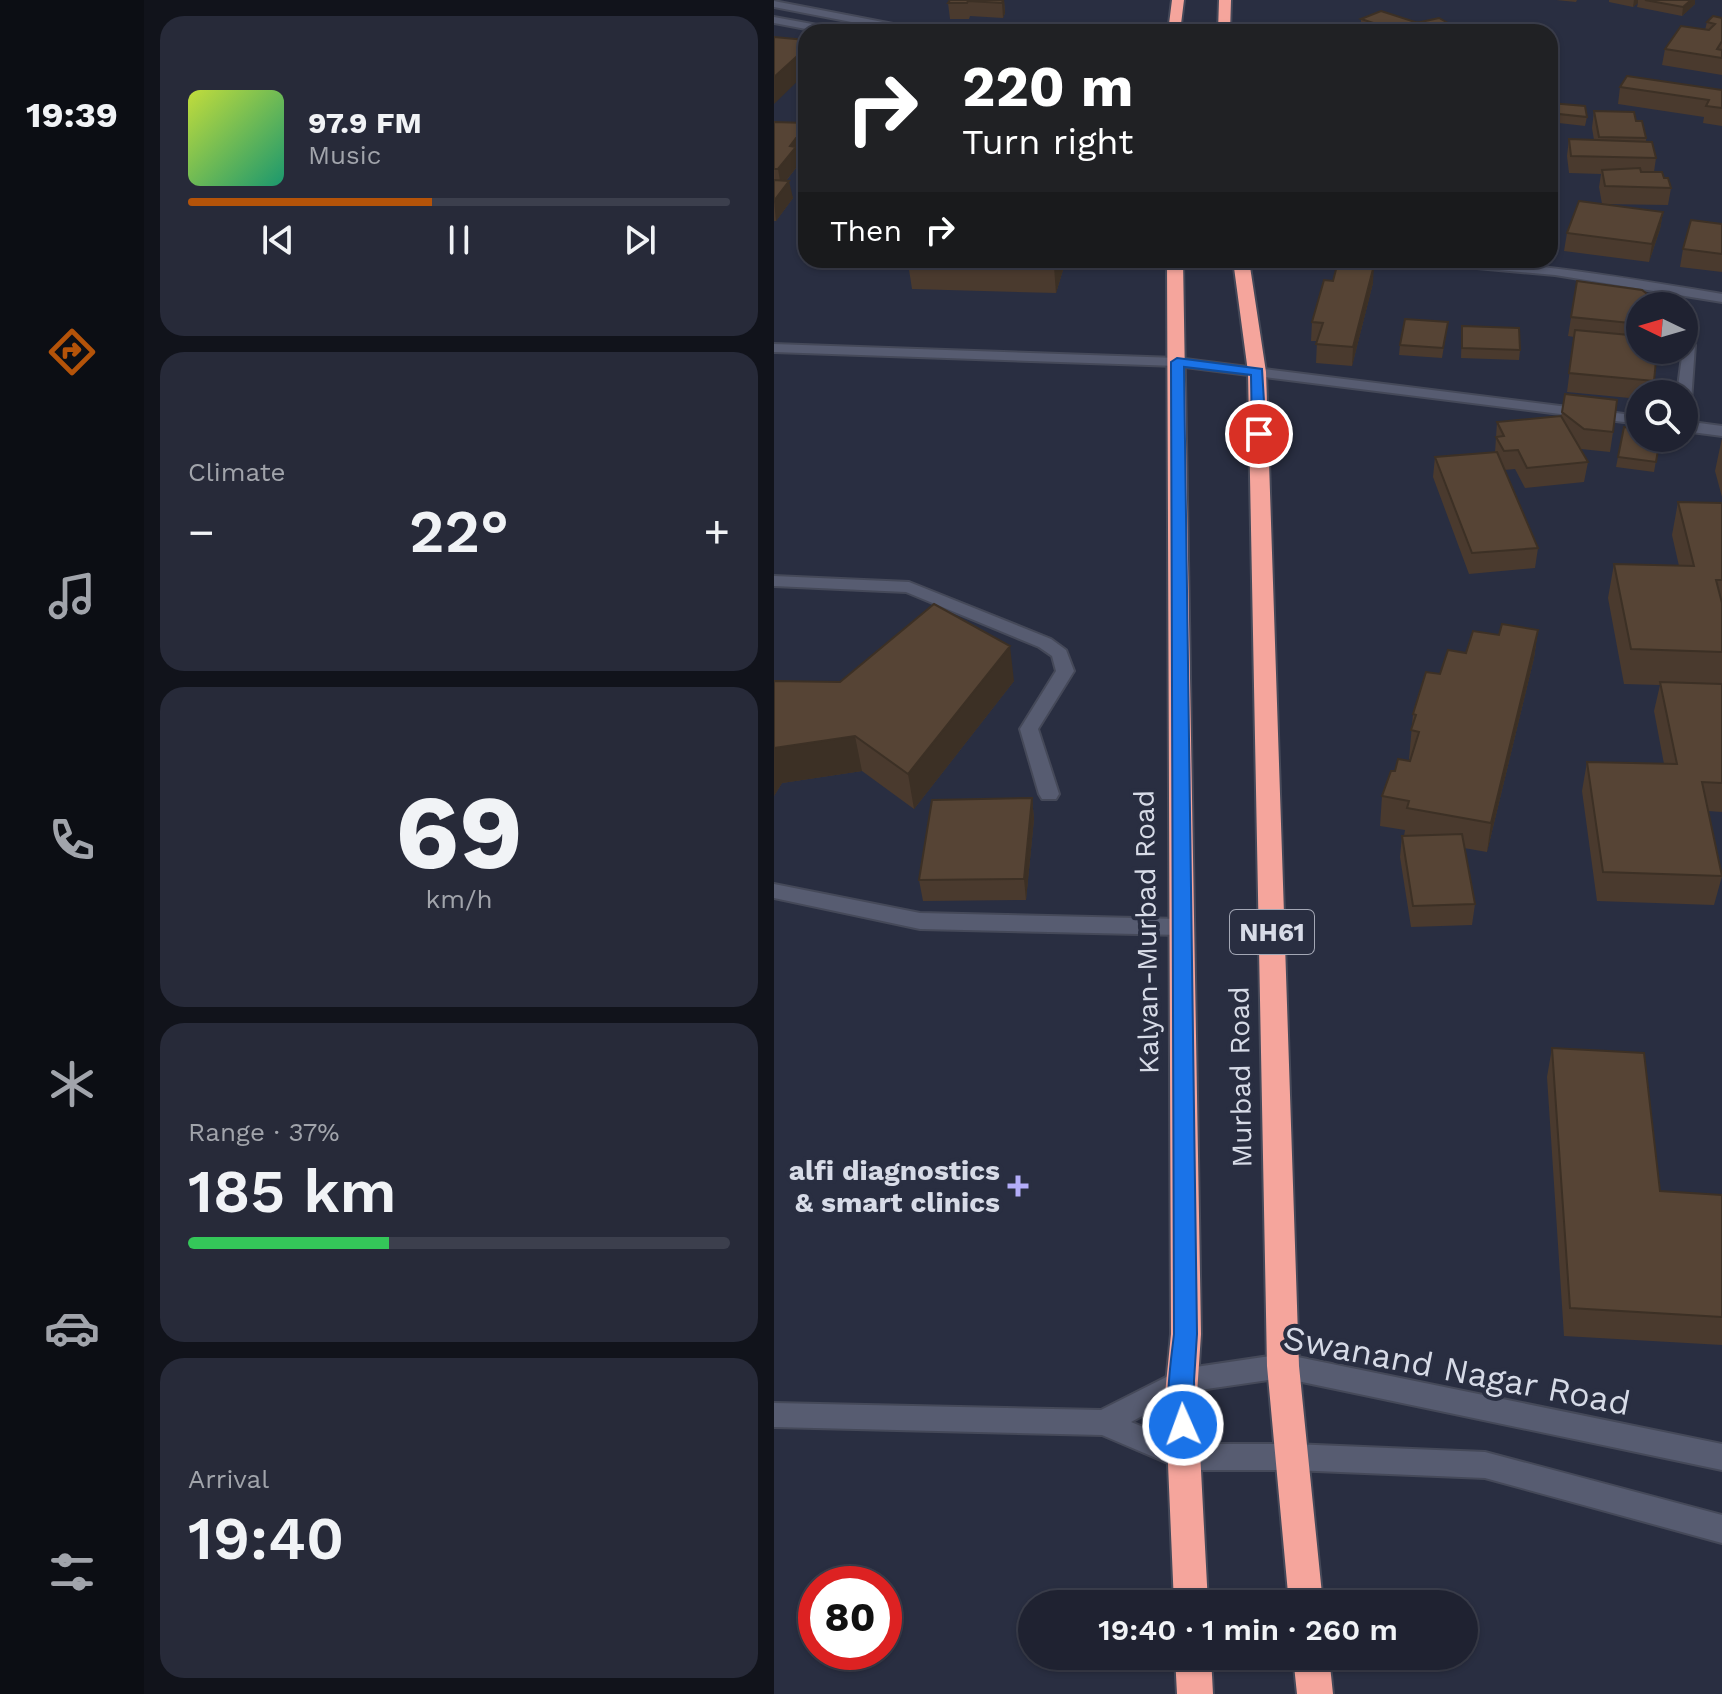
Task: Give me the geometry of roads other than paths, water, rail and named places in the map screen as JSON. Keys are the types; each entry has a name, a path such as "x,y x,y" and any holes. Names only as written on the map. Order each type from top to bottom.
{"highway":[{"path":"1175,24 1178,0"},
{"path":"1224,24 1225,0"},
{"name":"Kalyan-Murbad Road","path":"1175,268 1186,1334 1182,1381 1190,1590"},
{"name":"Murbad Road","path":"1242,268 1257,372 1283,1366 1305,1590"},
{"path":"1194,1670 1195,1694"},
{"path":"1312,1670 1315,1694"}],"street":[{"path":"774,4 878,24"},
{"path":"774,20 798,25"},
{"path":"1522,268 1722,298"},
{"path":"774,348 1177,362 1626,418"},
{"path":"1698,428 1722,431"},
{"path":"774,581 909,587 1045,643 1060,654 1065,671 1029,729 1049,794"},
{"path":"774,891 920,921 1181,927"},
{"name":"Swanand Nagar Road","path":"1103,1423 1182,1381 1283,1366 1722,1457"},
{"path":"774,1415 1103,1423 1184,1457 1292,1457 1485,1465 1722,1529"}],"place":[{"name":"alfi diagnostics & smart clinics","path":"1018,1186"}]}
